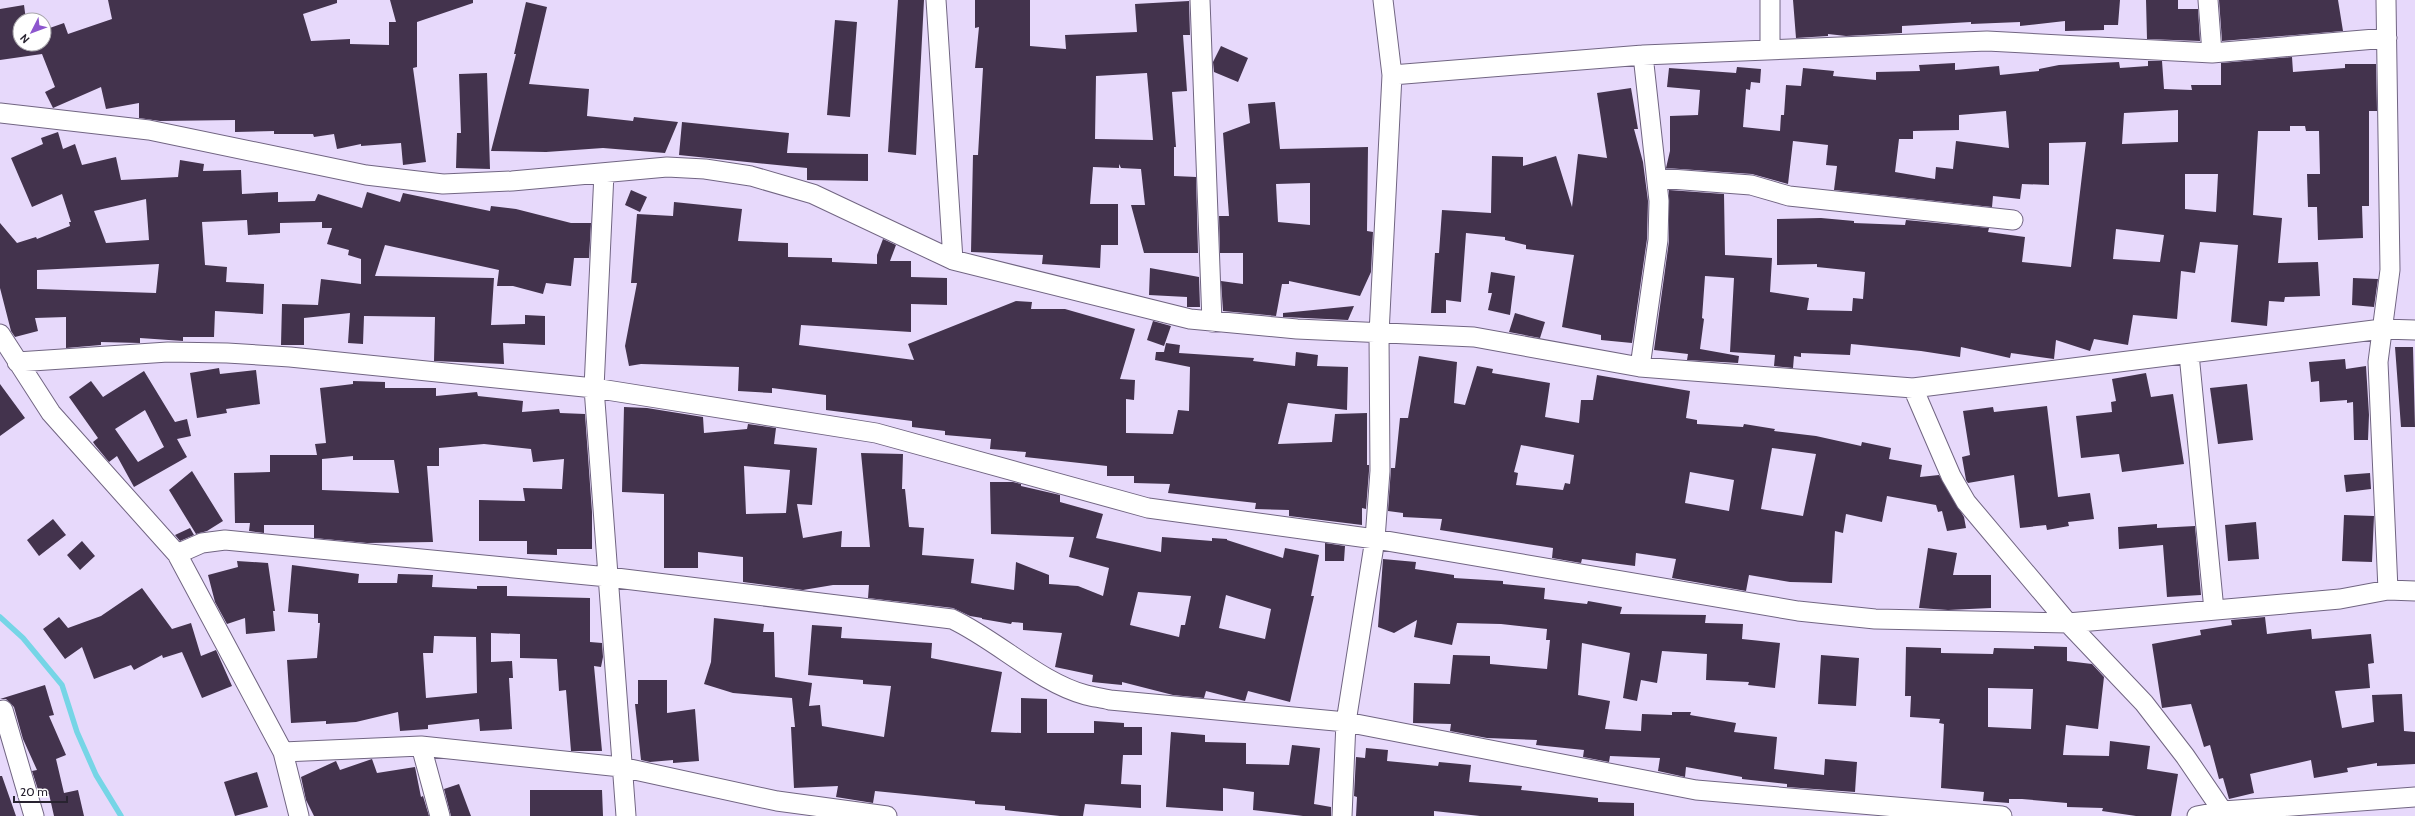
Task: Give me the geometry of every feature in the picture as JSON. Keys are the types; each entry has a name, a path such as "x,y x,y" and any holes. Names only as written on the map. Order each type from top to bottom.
{"street":[{"path":"936,0 953,260"},
{"path":"1200,0 1212,322"},
{"path":"1342,816 1346,722 1375,539 1380,471 1379,334 1392,75 1383,0"},
{"path":"1770,0 1770,50"},
{"path":"2208,0 2212,53"},
{"path":"2386,0 2388,38 2390,270 2378,362 2388,590"},
{"path":"1392,75 1644,55 1987,41 2212,53 2388,38"},
{"path":"1640,367 1658,240 1657,178 1644,55"},
{"path":"0,113 149,130 366,175 443,184 512,181 667,167 705,169 751,176 813,194 953,260 1190,319 1212,322 1379,334 1474,337 1640,367 1913,388 2382,329 2415,330"},
{"path":"604,173 594,388 621,767 626,816"},
{"path":"1657,178 1751,185 1789,196 2013,220"},
{"path":"0,334 50,413 177,554 283,752 299,816"},
{"path":"18,362 168,352 227,353 298,358 594,388 876,433 1148,508 1375,539 1798,611 1875,619 2068,623 2340,599 2388,590 2415,591"},
{"path":"2189,354 2214,610"},
{"path":"1913,388 1951,476 1966,502 2068,623 2144,703 2185,756 2224,814"},
{"path":"177,554 202,543 225,540 608,577 952,619 976,630 1047,677 1085,695 1118,700 1346,722 1696,790 2002,816"},
{"path":"3,710 34,816"},
{"path":"283,752 421,746 621,767 777,801 887,816"},
{"path":"421,746 440,816"},
{"path":"2196,816 2415,797"}],"building":[{"path":"108,0 337,0 337,3 303,14 311,41 350,39 350,44 389,45 389,22 396,22 390,0 473,0 473,3 417,22 417,67 413,68 426,162 403,165 401,143 361,146 361,144 337,149 334,134 314,137 313,134 274,134 274,131 235,132 235,120 160,121 139,118 139,103 106,109 101,87 53,108 45,92 55,87 42,54 0,60 0,9 24,5 25,12 12,12 12,52 52,52 52,27 64,23 68,34 112,19"},
{"path":"898,0 924,0 916,155 888,152"},
{"path":"975,0 1030,0 1030,46 1066,49 1065,35 1137,32 1135,4 1189,1 1190,35 1183,35 1187,91 1172,92 1176,147 1174,147 1174,176 1196,177 1198,253 1144,253 1131,205 1145,205 1141,169 1121,168 1119,164 1119,168 1093,167 1090,204 1118,204 1118,245 1101,245 1100,268 1042,264 1043,255 971,252 973,155 978,155 983,68 975,68 979,27 975,28","holes":["1147,73 1153,140 1095,139 1096,76"]},
{"path":"1793,0 2120,0 2118,25 2104,25 2104,30 2065,31 2065,21 2020,26 2020,22 1971,24 1971,22 1902,26 1902,33 1846,36 1828,34 1828,36 1796,38"},
{"path":"2146,0 2178,0 2178,9 2198,9 2200,41 2147,39"},
{"path":"2219,0 2338,0 2343,31 2222,41"},
{"path":"526,2 547,7 529,84 589,89 587,116 633,121 634,117 678,122 665,153 603,148 546,152 491,151 516,54 514,54"},
{"path":"835,20 857,22 850,117 827,115"},
{"path":"1221,46 1248,58 1238,82 1214,72 1213,62"},
{"path":"2292,57 2293,72 2345,68 2345,64 2376,64 2377,111 2369,111 2369,206 2362,206 2363,238 2318,240 2317,207 2308,207 2307,174 2320,174 2319,131 2306,131 2305,126 2290,126 2290,131 2258,131 2253,215 2282,218 2278,263 2318,262 2320,296 2285,297 2284,302 2269,301 2267,326 2231,322 2238,245 2200,242 2195,273 2181,271 2177,319 2133,315 2128,345 2094,339 2090,351 2056,340 2054,359 2011,353 2010,358 1961,347 1960,357 1921,351 1851,344 1850,355 1801,353 1801,357 1794,356 1793,368 1774,366 1775,355 1730,352 1734,278 1705,276 1702,318 1704,319 1700,349 1739,356 1738,363 1687,360 1688,354 1654,350 1669,241 1669,190 1724,194 1725,255 1772,258 1770,292 1809,298 1807,310 1852,311 1853,298 1863,299 1865,272 1817,267 1817,264 1777,265 1777,219 1821,218 1854,221 1854,223 1905,225 1906,220 1989,228 1988,232 2025,237 2022,262 2071,267 2086,142 2049,143 2049,185 2022,184 2020,199 1993,196 1992,207 1834,190 1837,166 1826,165 1828,145 1793,141 1788,184 1752,174 1666,168 1670,151 1670,116 1698,115 1700,90 1667,87 1669,68 1736,73 1737,67 1761,69 1760,83 1751,82 1750,90 1746,89 1743,127 1780,131 1781,115 1784,115 1786,85 1801,86 1803,68 1834,71 1833,76 1876,80 1876,72 1920,71 1919,65 1955,63 1955,70 1999,66 2000,75 2039,71 2039,69 2059,65 2119,62 2120,68 2148,66 2148,61 2162,61 2164,89 2192,90 2191,85 2221,85 2221,63","holes":["2178,110 2178,142 2122,144 2124,113","2006,111 2009,148 1956,141 1953,169 1936,167 1935,179 1895,172 1899,139 1913,139 1913,131 1959,130 1959,115","2185,174 2218,174 2216,212 2185,209","2116,229 2164,235 2160,262 2113,259"]},
{"path":"487,73 490,169 456,168 457,133 461,133 459,74"},
{"path":"1631,88 1638,129 1634,129 1643,162 1648,201 1647,239 1632,343 1601,340 1601,335 1562,327 1574,255 1526,249 1526,245 1505,240 1505,237 1466,233 1461,302 1446,300 1446,313 1431,313 1435,253 1439,253 1442,210 1491,213 1492,156 1523,157 1523,166 1556,156 1572,207 1578,154 1607,158 1597,93"},
{"path":"1275,102 1280,149 1368,147 1367,231 1373,232 1371,272 1360,296 1289,281 1289,284 1282,284 1276,316 1223,311 1221,281 1243,284 1243,253 1220,253 1219,216 1229,216 1223,133 1250,123 1248,104","holes":["1310,183 1310,225 1278,222 1276,184"]},
{"path":"682,122 789,133 787,153 868,154 868,181 807,180 807,168 679,155"},
{"path":"58,132 63,149 75,144 82,165 116,157 121,180 178,177 180,160 204,164 203,171 241,170 242,194 278,192 278,202 315,201 318,194 362,208 367,192 400,202 403,193 490,211 491,206 516,209 571,223 591,223 589,258 574,258 571,286 546,283 543,294 513,286 497,286 499,270 385,245 375,276 494,278 491,325 525,324 525,315 545,316 545,345 503,343 504,364 434,361 435,317 364,316 363,344 348,343 350,313 304,318 304,345 281,345 282,304 318,305 321,279 361,284 361,259 348,255 349,250 327,244 332,228 322,228 322,222 280,223 280,233 248,235 247,220 202,222 205,265 227,267 226,282 264,284 263,314 215,311 214,337 183,337 183,341 140,338 140,343 101,342 101,345 66,348 66,317 35,318 38,331 15,337 11,331 0,288 0,223 17,243 36,237 37,239 70,226 69,222 71,222 62,194 32,207 11,158 43,144 41,138","holes":["146,199 149,240 106,243 94,211","159,264 156,293 37,289 37,270"]},
{"path":"631,190 647,197 640,212 625,205"},
{"path":"674,202 742,209 738,241 788,243 788,257 832,258 832,262 877,264 877,255 883,239 896,245 890,261 911,261 911,277 947,278 947,305 911,304 911,332 801,325 799,345 914,360 908,344 1016,301 1032,302 1031,309 1065,309 1135,329 1120,379 1135,380 1134,400 1126,399 1126,433 1173,434 1178,410 1189,411 1190,367 1155,360 1156,352 1164,352 1166,343 1180,345 1179,353 1254,358 1253,361 1295,366 1296,352 1318,355 1317,366 1348,367 1347,410 1288,403 1278,444 1332,442 1335,414 1367,413 1367,465 1369,465 1369,471 1366,509 1362,508 1362,525 1289,516 1289,510 1255,509 1256,503 1168,493 1170,484 1134,483 1134,476 1107,476 1107,466 1025,457 1026,452 990,449 991,439 945,435 945,431 912,427 912,421 826,410 826,395 772,388 772,393 738,391 739,367 641,364 629,366 625,346 637,283 631,283 637,214 673,216"},
{"path":"1150,268 1199,277 1200,307 1187,307 1187,297 1149,295"},
{"path":"1491,272 1515,276 1510,315 1488,310 1492,293 1488,293"},
{"path":"2353,278 2378,279 2374,307 2352,305"},
{"path":"1354,306 1348,320 1283,317 1283,313"},
{"path":"1515,313 1545,322 1540,338 1509,332"},
{"path":"1153,321 1171,326 1164,346 1147,340"},
{"path":"2395,347 2413,347 2415,427 2401,427"},
{"path":"1419,356 1457,362 1454,403 1465,405 1477,366 1493,369 1492,373 1550,383 1545,417 1579,423 1581,400 1593,400 1597,375 1690,391 1686,418 1697,420 1697,424 1743,427 1744,424 1775,429 1774,431 1816,436 1861,446 1862,442 1891,448 1889,459 1922,465 1920,477 1939,475 1964,517 1966,528 1947,531 1942,511 1938,512 1936,505 1887,496 1882,522 1846,514 1843,533 1835,531 1832,583 1790,582 1749,575 1746,591 1672,578 1676,559 1636,553 1635,566 1582,559 1581,563 1552,558 1553,548 1440,530 1442,519 1403,517 1403,513 1388,511 1391,468 1395,468 1400,418 1408,418","holes":["1521,445 1574,455 1570,484 1565,483 1563,490 1516,485 1518,473 1514,472","1772,448 1816,454 1803,516 1761,509","1690,472 1734,480 1729,511 1685,503"]},
{"path":"2345,359 2346,369 2366,366 2369,415 2368,440 2354,440 2353,402 2347,403 2347,400 2320,402 2319,381 2311,382 2309,362"},
{"path":"219,368 220,374 256,370 260,404 226,409 227,413 197,418 190,373"},
{"path":"144,371 175,422 187,419 191,436 177,439 187,457 134,487 117,456 109,462 95,445 93,442 98,438 69,397 91,381 103,397","holes":["145,410 164,447 138,462 115,429"]},
{"path":"2146,373 2151,397 2173,394 2184,464 2122,472 2119,454 2081,458 2076,416 2112,412 2111,402 2116,401 2112,379"},
{"path":"353,381 385,382 385,388 436,388 436,396 477,392 478,396 523,401 522,412 559,409 560,413 585,414 592,512 592,549 557,549 557,555 527,554 527,541 479,541 479,500 525,501 523,488 562,489 564,459 533,462 531,449 484,444 439,448 439,466 427,466 433,542 367,543 314,538 314,525 264,525 264,533 249,531 250,523 235,523 234,473 270,472 270,455 317,455 315,444 326,443 320,388 353,384","holes":["353,456 353,460 394,460 399,493 322,490 322,459"]},
{"path":"0,384 25,418 0,436"},
{"path":"2247,384 2253,440 2218,444 2210,388"},
{"path":"2047,406 2058,497 2090,493 2094,519 2068,522 2069,526 2047,530 2046,525 2020,528 2014,475 1968,483 1966,480 1962,457 1970,455 1963,411 1993,407 1994,412"},
{"path":"624,407 647,408 703,417 704,433 747,429 748,424 776,428 774,444 817,448 812,505 797,504 803,538 842,531 841,547 870,547 861,453 903,454 902,489 905,489 909,527 924,528 922,555 974,559 971,583 1014,590 1016,562 1049,575 1049,584 1078,586 1103,596 1109,568 1069,557 1074,537 991,534 990,482 1013,482 1021,484 1021,486 1060,495 1060,502 1103,514 1096,538 1161,552 1162,537 1212,541 1212,538 1227,539 1283,558 1285,548 1319,555 1311,596 1314,596 1290,702 1248,691 1245,701 1206,691 1204,698 1173,695 1122,682 1122,685 1092,682 1093,675 1055,667 1062,633 1023,630 1023,623 1012,622 1011,624 982,619 970,616 953,608 868,598 869,585 833,585 803,590 743,582 743,557 698,552 698,568 664,568 664,494 622,492","holes":["744,466 790,470 786,513 746,514","1138,592 1191,596 1185,625 1181,625 1179,637 1130,625","1226,595 1271,609 1265,639 1219,628"]},
{"path":"192,471 223,521 207,531 196,534 169,490"},
{"path":"2370,473 2371,489 2346,492 2344,475"},
{"path":"2344,515 2374,516 2372,562 2342,561"},
{"path":"53,519 66,535 39,556 27,540"},
{"path":"2256,522 2259,559 2228,561 2225,525"},
{"path":"2157,524 2157,528 2195,526 2201,595 2167,597 2163,545 2119,549 2118,527"},
{"path":"190,528 194,535 180,541 175,535"},
{"path":"82,541 95,556 80,570 67,555"},
{"path":"1325,543 1345,546 1344,561 1325,561"},
{"path":"1928,548 1957,553 1953,575 1991,575 1991,608 1948,610 1919,608"},
{"path":"1383,559 1416,562 1415,569 1454,575 1454,578 1503,581 1503,584 1545,588 1544,599 1587,604 1588,601 1622,607 1620,614 1706,615 1705,623 1743,624 1742,639 1780,643 1775,688 1748,685 1749,682 1706,680 1707,654 1662,651 1657,683 1641,680 1637,701 1623,698 1630,653 1582,643 1578,695 1610,701 1605,729 1641,731 1642,714 1672,715 1672,712 1691,712 1690,715 1736,723 1734,732 1777,737 1774,769 1824,775 1825,759 1857,762 1855,792 1787,787 1787,784 1742,779 1742,777 1686,767 1685,777 1658,771 1660,758 1610,756 1609,762 1583,757 1584,750 1536,745 1537,740 1487,738 1450,731 1451,724 1413,723 1414,683 1450,684 1453,655 1490,656 1490,664 1547,669 1550,640 1546,640 1547,629 1501,624 1457,623 1452,645 1414,637 1417,620 1394,633 1378,627"},
{"path":"237,561 268,563 275,611 273,611 275,631 246,634 245,618 227,624 215,602 208,575 238,567"},
{"path":"292,565 359,574 358,583 397,583 398,574 433,575 432,587 477,589 477,586 507,586 507,596 590,598 590,642 602,643 603,657 601,667 594,666 602,751 571,751 566,690 559,691 557,659 520,658 520,634 491,633 491,662 512,661 513,678 509,678 512,729 480,731 479,719 428,725 428,729 400,731 398,712 356,722 326,724 326,721 291,723 287,660 317,658 320,623 318,623 318,614 288,612","holes":["434,636 476,637 477,693 426,698 423,653 433,653"]},
{"path":"142,588 172,629 191,623 201,656 216,650 232,686 202,698 182,652 163,658 162,655 134,670 131,665 94,679 82,647 65,659 43,629 59,617 68,628 101,616"},
{"path":"2265,617 2267,634 2311,629 2312,639 2371,634 2374,663 2368,664 2370,688 2335,691 2342,728 2374,722 2372,695 2402,694 2404,731 2415,732 2415,764 2377,766 2377,763 2347,768 2348,772 2314,778 2311,760 2250,774 2254,793 2229,799 2223,778 2219,779 2210,745 2204,747 2191,704 2162,708 2152,644 2201,635 2200,630 2232,625 2231,620"},
{"path":"714,618 764,624 763,632 774,632 775,677 812,683 809,706 820,705 822,726 884,737 891,686 863,684 863,680 808,675 812,625 842,627 841,638 932,643 931,658 1002,672 991,732 1021,733 1021,698 1047,699 1047,733 1094,733 1094,721 1124,723 1124,727 1142,727 1142,755 1123,755 1121,784 1141,785 1141,808 1085,804 1083,816 1060,816 1005,810 1005,806 975,804 975,801 875,791 873,803 836,797 838,786 794,788 791,727 795,727 792,698 733,693 704,684 711,662"},
{"path":"2034,646 2067,647 2067,661 2092,664 2104,677 2098,729 2066,725 2063,755 2109,756 2110,741 2150,746 2147,769 2178,774 2171,816 2136,816 2102,811 2103,808 2067,807 2067,803 2022,799 2009,799 2009,803 1983,801 1984,792 1941,788 1944,724 1939,723 1940,719 1910,717 1911,696 1905,696 1906,647 1941,648 1941,653 1993,654 1994,648 2034,649","holes":["1988,688 2033,689 2031,729 1988,727"]},
{"path":"1821,655 1859,658 1856,706 1818,704"},
{"path":"638,680 667,680 667,713 695,709 699,761 673,763 673,760 650,762 641,760 635,704 638,704"},
{"path":"45,685 54,715 49,716 66,755 56,759 64,793 78,790 84,816 54,816 49,794 40,796 32,771 37,770 23,739 14,707 6,699 0,699"},
{"path":"1171,732 1205,735 1205,742 1246,743 1246,764 1289,765 1292,745 1320,748 1314,804 1331,807 1331,816 1303,816 1253,810 1254,792 1223,788 1223,811 1166,807"},
{"path":"1366,748 1388,750 1387,761 1438,766 1439,762 1471,765 1469,782 1522,786 1521,790 1598,798 1598,802 1634,803 1634,816 1480,816 1434,811 1434,816 1356,816 1357,797 1354,796 1356,757 1365,758"},
{"path":"372,759 377,773 415,767 421,797 423,796 429,816 314,816 306,800 301,777 336,761 340,770"},
{"path":"257,772 268,807 235,816 224,782"},
{"path":"0,776 2,776 16,816 0,816"},
{"path":"459,784 471,816 451,816 444,789"},
{"path":"530,790 602,790 603,816 530,816"}],"waterway":[{"path":"0,617 23,638 62,685 77,732 96,775 121,816"}]}
